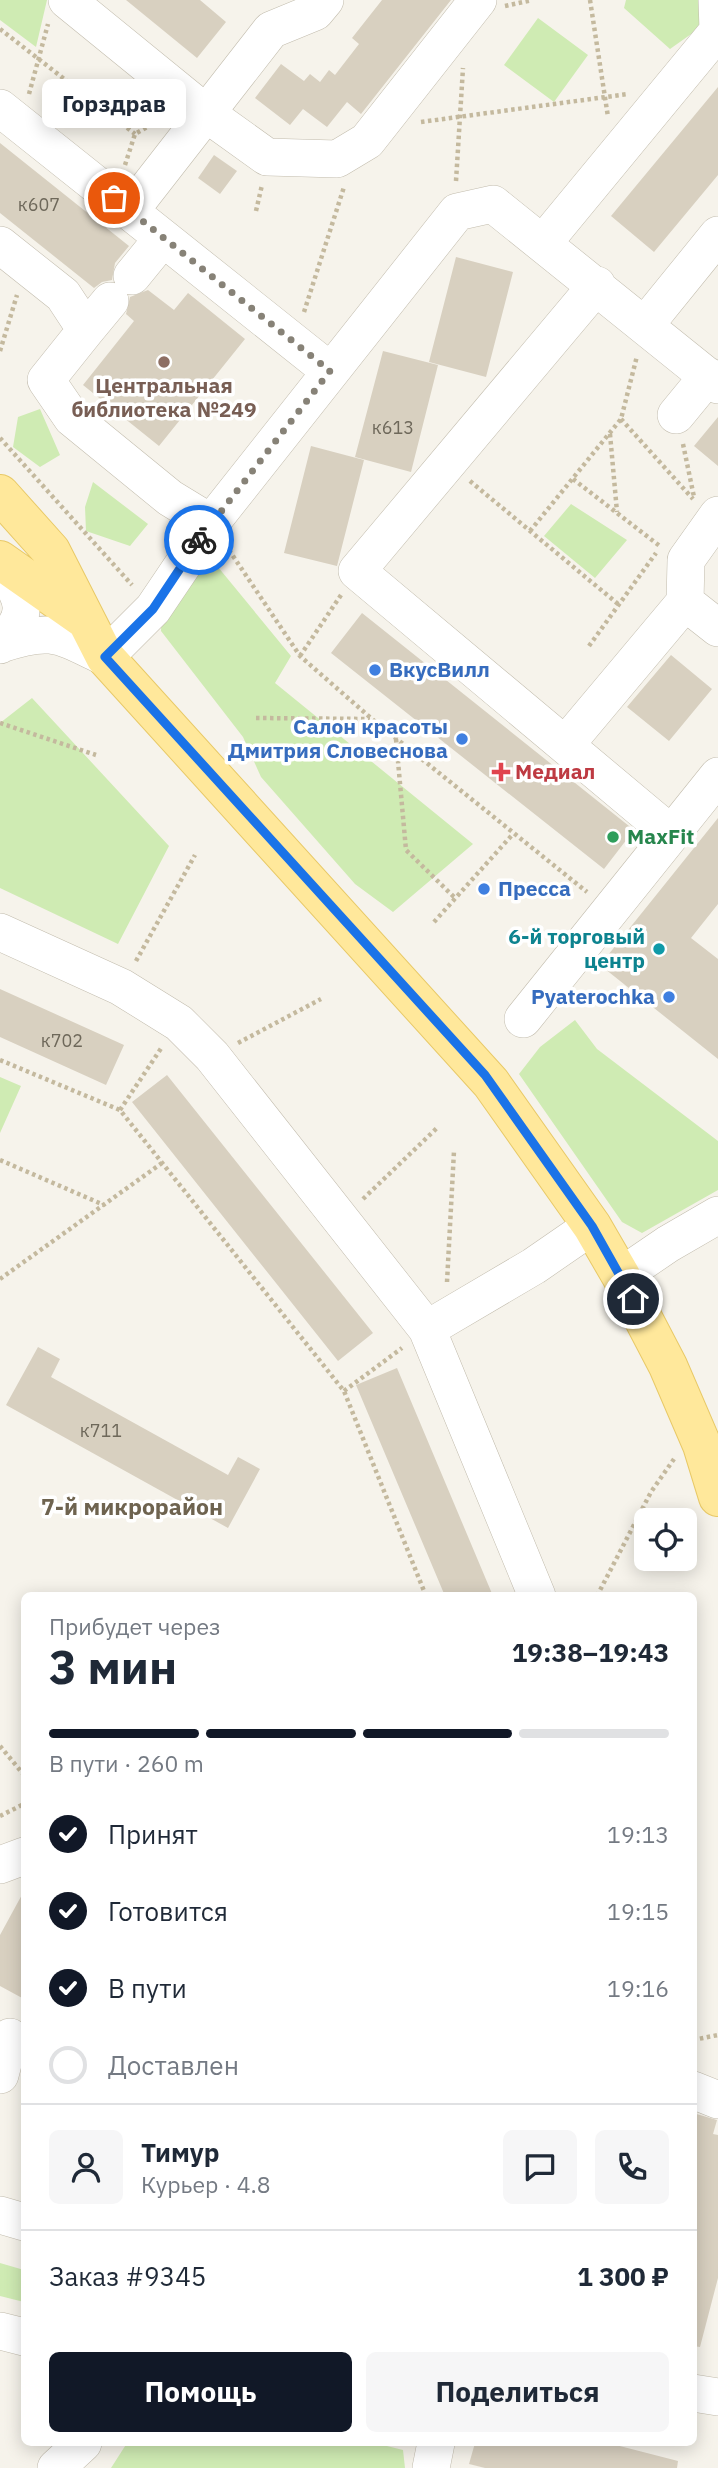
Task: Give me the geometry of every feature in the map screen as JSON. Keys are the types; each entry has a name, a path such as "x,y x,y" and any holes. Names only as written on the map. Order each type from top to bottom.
{"main road":[{"path":"0,494 51,551 76,630"},
{"path":"0,562 105,657 485,1075 592,1226 621,1276 668,1366 694,1427 718,1497"}],"street":[{"path":"130,211 206,114 270,15 315,12 325,0"},
{"path":"59,6 267,156 337,159 367,137 478,0"},
{"path":"544,242 718,30 717,0"},
{"path":"10,116 330,371"},
{"path":"105,657 153,609 211,523 457,212 493,204 544,242 713,380 676,415"},
{"path":"645,326 718,235"},
{"path":"163,238 46,380 72,418 170,498 211,523"},
{"path":"13,255 63,295 86,330"},
{"path":"597,285 357,571 670,833"},
{"path":"700,509 671,548 685,602 718,628"},
{"path":"0,562 20,596 23,609 20,622 1,644"},
{"path":"566,744 685,602"},
{"path":"1,644 33,634 76,630"},
{"path":"523,1020 670,833 717,779"},
{"path":"0,932 121,986 178,1023 212,1056 427,1329 535,1592"},
{"path":"621,1276 718,1215"},
{"path":"427,1329 534,1266 592,1226"},
{"path":"0,1865 21,1857"},
{"path":"0,2075 12,2033"},
{"path":"697,2092 718,2100"},
{"path":"0,2215 21,2221"},
{"path":"0,2331 21,2336"},
{"path":"697,2394 718,2397"},
{"path":"56,2468 80,2446"},
{"path":"432,2468 436,2446"}],"path":[{"path":"590,0 614,158"},
{"path":"10,116 38,59 59,6"},
{"path":"0,29 135,134"},
{"path":"457,212 464,66"},
{"path":"295,343 367,137 460,118 671,88"},
{"path":"0,351 13,255"},
{"path":"530,531 621,419 645,326"},
{"path":"676,415 700,509"},
{"path":"621,419 700,509"},
{"path":"610,433 617,513"},
{"path":"0,438 153,609"},
{"path":"448,463 618,604"},
{"path":"573,479 617,513 671,548 618,604 589,646"},
{"path":"211,523 300,656 396,739 610,910"},
{"path":"300,656 357,571"},
{"path":"256,718 372,719"},
{"path":"0,723 96,755"},
{"path":"396,739 405,850 455,898"},
{"path":"434,922 513,834"},
{"path":"121,986 195,855"},
{"path":"212,1056 321,999"},
{"path":"120,1110 178,1023"},
{"path":"0,1060 120,1110 344,1391 424,1592"},
{"path":"342,1219 438,1128"},
{"path":"447,1286 454,1151"},
{"path":"0,1160 104,1205"},
{"path":"0,1279 162,1163"},
{"path":"344,1391 427,1329"},
{"path":"599,1592 651,1492 694,1427"},
{"path":"0,1745 21,1771"},
{"path":"0,1816 21,1806"},
{"path":"697,2039 718,2035"}],"green space":[{"path":"0,0 47,0 36,47 0,20"},
{"path":"626,0 718,0 718,15 670,49 624,8"},
{"path":"538,18 588,55 554,102 504,65"},
{"path":"40,409 60,455 40,467 13,447 18,417"},
{"path":"93,482 148,524 130,546 86,531 85,507"},
{"path":"571,504 627,540 595,578 544,536"},
{"path":"204,550 291,656 275,683 473,844 393,912 355,884 261,777 243,737 161,631 162,605"},
{"path":"32,698 169,846 118,944 0,888 0,723"},
{"path":"575,1020 597,1049 718,1141 718,1190 642,1233 622,1222 519,1074 540,1047"},
{"path":"0,1077 21,1086 0,1133"},
{"path":"0,2263 21,2269 21,2301 0,2296"},
{"path":"125,2446 387,2446 403,2450 405,2468 111,2468"}],"building":[{"path":"126,0 200,0 226,22 197,58"},
{"path":"382,0 451,0 361,114 347,102 327,127 303,109 290,125 255,98 281,64 304,81 310,74 320,82 329,70 335,75 359,44 352,38"},
{"path":"718,87 718,175 654,252 611,216"},
{"path":"0,143 129,246 115,263 112,280 102,282 94,288 0,213"},
{"path":"214,155 237,171 220,194 198,178"},
{"path":"456,257 513,272 486,377 429,362"},
{"name":"Центральная библиотека №249","path":"148,290 174,310 188,293 245,339 159,446 83,385 134,321 126,314 130,297"},
{"path":"383,351 438,365 411,472 355,457"},
{"path":"718,417 718,466 694,446"},
{"path":"311,446 364,460 337,566 284,553"},
{"path":"362,613 634,830 604,869 331,653"},
{"path":"671,655 712,689 669,741 627,707"},
{"name":"6-й торговый центр","path":"718,818 718,904 691,938 718,959 718,1059 600,965"},
{"path":"0,989 124,1045 106,1085 0,1037"},
{"path":"167,1075 373,1333 338,1361 132,1102"},
{"path":"38,1347 60,1359 51,1377 228,1475 238,1457 260,1469 228,1528 6,1405"},
{"path":"397,1368 491,1592 443,1592 356,1385"},
{"path":"21,1896 21,1997 0,1986 0,1935"},
{"path":"697,2114 717,2120 713,2134 718,2135 718,2278 700,2347 697,2347"},
{"path":"474,2446 620,2446 678,2461 677,2468 485,2468 469,2464"}],"way so far":[{"path":"114,198 330,371 199,540"}],"place":[{"name":"Горздрав","path":"114,198"},
{"name":"Центральная библиотека №249","path":"164,362"},
{"name":"ВкусВилл","path":"375,670"},
{"name":"Салон красоты Дмитрия Словеснова","path":"462,739"},
{"name":"Медиал","path":"501,772"},
{"name":"MaxFit","path":"613,837"},
{"name":"Пресса","path":"484,889"},
{"name":"6-й торговый центр","path":"659,949"},
{"name":"Pyaterochka","path":"669,997"}],"district":[{"name":"7-й микрорайон","path":"132,1507"}],"route":[{"path":"199,540 153,609 105,657 485,1075 592,1226 633,1299"}]}
